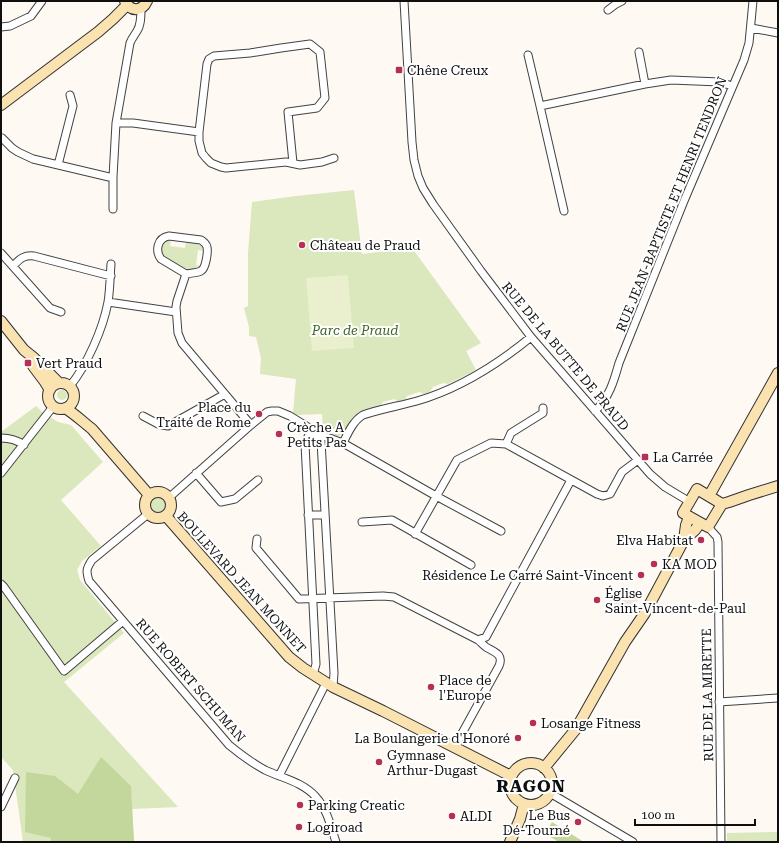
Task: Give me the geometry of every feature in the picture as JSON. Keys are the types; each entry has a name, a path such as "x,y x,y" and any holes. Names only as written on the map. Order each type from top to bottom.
{"street":[{"path":"1,27 10,26 31,16 42,1"},
{"name":"RUE DE LA BUTTE DE PRAUD","path":"404,1 412,142 414,160 423,188 480,271 531,337 650,474 665,487 690,502"},
{"name":"RUE JEAN-BAPTISTE ET HENRI TENDRON","path":"595,411 606,400 684,201 746,55 751,28 753,1"},
{"path":"608,10 618,2"},
{"path":"1,106 98,32 113,19 126,3 133,9 137,9 144,5"},
{"path":"113,209 116,123 130,43 138,30 144,5"},
{"path":"751,28 778,33"},
{"path":"293,163 288,112 317,108 325,98 320,52 310,44 250,53 214,56 209,59 207,64 199,132 199,141 202,153 206,158 216,165 226,168 286,162 300,165 322,162 334,158"},
{"path":"639,52 645,84"},
{"path":"528,55 564,211"},
{"path":"540,106 671,80 715,81 723,82 732,86"},
{"path":"58,165 73,106 70,95"},
{"path":"116,123 133,123 199,132"},
{"path":"2,138 12,148 24,156 32,159 113,177"},
{"path":"165,236 201,240 205,243 207,248 205,267 202,271 186,274 162,259 157,252 159,243 165,236"},
{"path":"1,252 50,308 61,312"},
{"path":"13,266 21,258 28,255 110,276"},
{"path":"70,386 76,379 96,341 104,319 108,302 111,264"},
{"path":"186,274 177,301 176,312 178,333 182,343 251,425"},
{"path":"108,302 176,312"},
{"path":"1,321 24,350 30,362 50,390"},
{"path":"343,443 356,422 363,415 418,401 450,389 482,372 517,349 531,337"},
{"path":"24,350 59,383 70,386 74,392 74,398 71,404 65,408"},
{"path":"709,496 778,373"},
{"path":"59,383 53,386 50,390 49,398 52,404 60,408 65,408 74,413 92,429"},
{"path":"142,416 158,424 168,426 225,394"},
{"path":"74,398 92,429 149,495"},
{"path":"1,473 52,408 52,404"},
{"path":"506,444 511,433 543,413 543,408"},
{"path":"168,496 172,495 267,412 278,411 290,416 321,435 343,443 501,531"},
{"path":"279,776 330,685 334,673 321,441 312,430"},
{"path":"312,430 305,442 316,664 313,675"},
{"path":"1,438 10,438 24,445"},
{"path":"415,534 457,460 491,443 506,444 600,496 610,494 622,472 638,460"},
{"path":"196,473 221,502 235,499 258,480"},
{"path":"478,640 486,637 571,480"},
{"path":"544,768 576,729 625,642 645,613 684,540 695,530 704,525 722,504 749,494 778,486"},
{"path":"704,525 683,513 697,489 722,504"},
{"path":"159,492 168,496 172,505 170,512 166,516 161,519 157,519 148,514 145,504 149,495 159,492"},
{"name":"RUE ROBERT SCHUMAN","path":"148,514 92,560 87,567 86,573 89,581 229,744 264,770 308,789 316,797 322,806 336,842"},
{"path":"308,515 324,515"},
{"name":"BOULEVARD JEAN MONNET","path":"166,516 290,657 313,675 511,776"},
{"path":"684,540 686,525 689,517"},
{"path":"362,522 392,520 471,565"},
{"name":"RUE DE LA MIRETTE","path":"704,525 716,537 718,542 721,842"},
{"path":"257,539 256,548 299,599 329,597 394,597 478,640 500,657 500,663 455,748"},
{"path":"1,584 64,671 123,620"},
{"path":"719,702 778,698"},
{"path":"528,763 534,763 544,768 548,772 552,782 550,793 546,798 542,802 530,805 524,804 515,798 510,788 511,776 514,771 523,764 528,763"},
{"path":"1,807 15,778"},
{"path":"550,793 633,842"},
{"path":"510,842 520,819 524,804"}],"green space":[{"name":"Parc de Praud","path":"354,190 362,254 402,249 410,245 481,343 466,351 476,370 448,384 443,383 433,387 430,392 424,394 419,392 407,396 405,400 399,402 394,399 383,402 380,407 364,410 356,416 345,433 337,436 332,435 335,430 327,426 323,430 322,414 297,415 293,413 296,379 260,374 261,358 256,337 249,336 249,327 244,308 248,306 248,253 252,202"},
{"path":"165,239 171,240 170,246 185,248 186,242 199,244 203,251 198,250 196,265 201,266 199,269 190,270 184,268 162,256 161,249"},
{"path":"348,275 354,348 312,351 306,278"},
{"path":"60,390 64,390 66,391 66,399 60,400 57,397 57,393"},
{"path":"36,406 42,412 58,422 71,425 103,462 61,500 101,546 82,561 77,570 80,580 124,633 64,682 178,807 132,809 134,842 23,842 13,770 1,757 1,432"},
{"path":"157,497 163,500 166,506 163,512 157,515 151,512 148,506 151,500"},
{"path":"101,757 131,786 134,842 51,842 51,838 25,832 26,772 55,776 78,794"},
{"path":"552,822 584,842 559,842 545,834"},
{"path":"778,832 778,842 727,842 727,833"}],"shaded area":[{"path":"621,586 640,596 629,616 608,604 613,594 616,595"}],"place":[{"name":"Chêne Creux","path":"399,70"},
{"name":"Château de Praud","path":"302,245"},
{"name":"Vert Praud","path":"28,363"},
{"name":"Place du Traité de Rome","path":"259,414"},
{"name":"Crèche A Petits Pas","path":"279,434"},
{"name":"La Carrée","path":"645,457"},
{"name":"Elva Habitat","path":"701,540"},
{"name":"KA MOD","path":"654,564"},
{"name":"Résidence Le Carré Saint-Vincent","path":"641,575"},
{"name":"Église Saint-Vincent-de-Paul","path":"597,600"},
{"name":"Place de l'Europe","path":"431,687"},
{"name":"Losange Fitness","path":"533,723"},
{"name":"La Boulangerie d'Honoré","path":"518,738"},
{"name":"Gymnase Arthur-Dugast","path":"379,762"},
{"name":"Parking Creatic","path":"300,805"},
{"name":"ALDI","path":"452,816"},
{"name":"Le Bus Dé-Tourné","path":"578,822"},
{"name":"Logiroad","path":"299,827"}],"district":[{"name":"RAGON","path":"531,786"}]}
